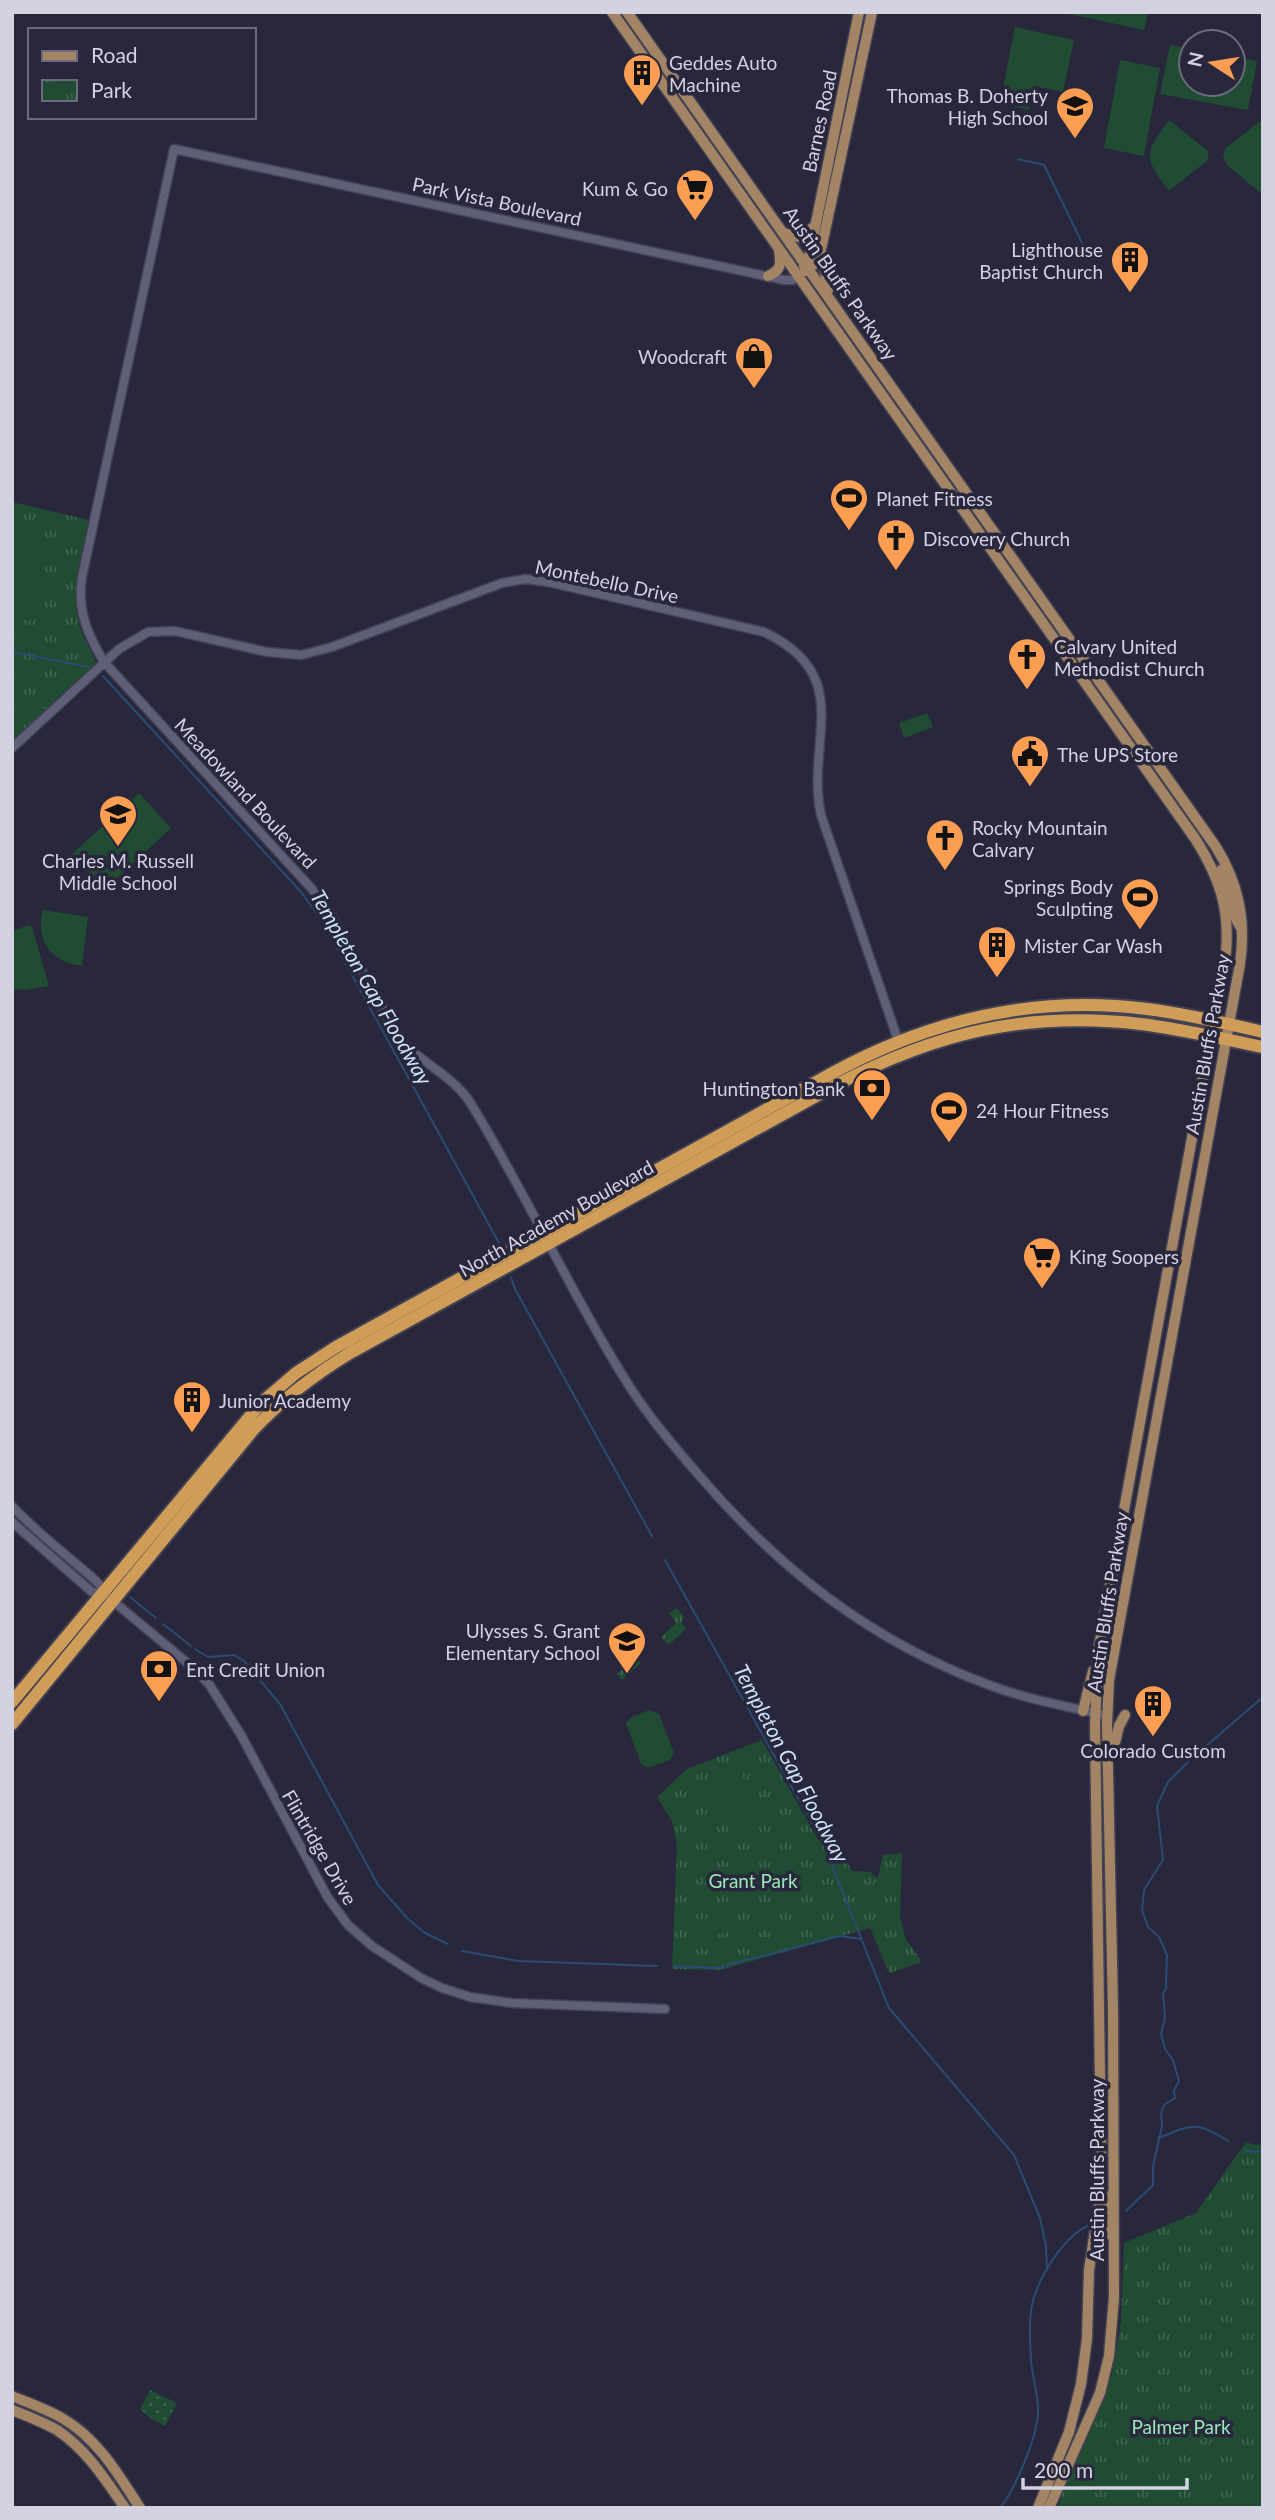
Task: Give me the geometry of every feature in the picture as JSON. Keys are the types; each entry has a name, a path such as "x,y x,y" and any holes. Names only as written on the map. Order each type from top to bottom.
{"highway":[{"name":"North Academy Boulevard","path":"12,1702 108,1597 253,1430 303,1384 350,1353 545,1238 843,1067 898,1040 951,1023 993,1013 1054,1005 1146,1009 1263,1032"},
{"name":"North Academy Boulevard","path":"545,1238 865,1070 907,1051 985,1027 1049,1021 1117,1021 1166,1027 1263,1048"},
{"path":"907,1051 911,1043 944,1032 951,1023"},
{"path":"805,1102 813,1090 890,1051 898,1040"},
{"name":"North Academy Boulevard","path":"12,1724 108,1597"}],"main road":[{"name":"Austin Bluffs Parkway","path":"612,12 1211,864 1223,897 1227,939 1096,1664 1100,2189 1089,2270 1087,2339 1081,2384 1069,2432 1038,2508"},
{"name":"Austin Bluffs Parkway","path":"627,12 1182,799 1227,865 1238,897 1243,928 1241,955 1113,1651 1107,1716 1113,2010 1114,2297 1109,2356 1093,2410 1049,2508"},
{"name":"Barnes Road","path":"808,266 859,12"},
{"name":"Barnes Road","path":"808,266 816,263 822,245 872,12"},
{"path":"624,29 630,28 643,34"},
{"path":"678,106 692,117 706,135 718,138"},
{"path":"783,233 796,238 804,237 816,221"},
{"path":"822,245 830,298"},
{"path":"768,276 777,272 780,266 778,246"},
{"path":"799,275 808,266"},
{"path":"1006,572 1024,575"},
{"path":"1164,796 1172,795 1182,799"},
{"path":"1211,864 1220,869 1231,897 1237,925 1243,928"},
{"path":"1083,1711 1088,1685 1096,1664"},
{"path":"1108,1769 1117,1733 1125,1715"},
{"path":"1100,2189 1105,2197 1107,2233 1113,2236"},
{"path":"12,2396 62,2418 91,2441 140,2508"},
{"path":"12,2410 46,2424 69,2439 93,2462 125,2508"}],"street":[{"name":"Park Vista Boulevard","path":"174,149 790,281 799,275"},
{"name":"Meadowland Boulevard","path":"174,149 82,577 80,600 89,637 104,662 312,889 331,915 401,1040 412,1052 455,1084 468,1099 638,1400 708,1486 754,1536 789,1568 848,1613 892,1641 932,1661 1003,1690 1107,1716"},
{"name":"Montebello Drive","path":"12,748 119,649 140,636 165,630 278,654 316,653 475,592 525,579 764,632 794,651 816,681 823,716 816,782 821,815 898,1040"},
{"name":"Flintridge Drive","path":"12,1507 48,1542 99,1583 108,1597 209,1684 241,1735 328,1898 348,1925 372,1946 421,1978 470,1997 512,2003 665,2009"},
{"name":"Flintridge Drive","path":"12,1522 92,1592 108,1597"}],"green space":[{"path":"1061,12 1148,12 1144,30"},
{"path":"1015,27 1074,40 1063,92 1034,86 1029,110 1000,104"},
{"path":"1170,45 1177,46 1177,97 1160,94"},
{"path":"1247,59 1257,61 1248,110 1182,98 1247,98"},
{"path":"1120,60 1160,68 1144,156 1104,148"},
{"path":"1263,119 1263,195 1227,165 1223,156 1226,148"},
{"path":"1169,120 1208,151 1208,160 1169,191 1151,163 1150,155 1151,148"},
{"path":"12,502 89,520 78,571 76,597 80,628 96,663 12,741"},
{"path":"12,530 49,539 30,621 12,617"},
{"path":"927,713 933,727 904,738 899,723"},
{"path":"139,793 171,828 104,890 71,855"},
{"path":"43,910 88,917 82,966 61,960 48,948 41,931"},
{"path":"27,925 32,927 49,986 26,990 12,989 12,932"},
{"path":"677,1608 684,1618 681,1622 686,1629 669,1645 661,1637 676,1623 669,1613"},
{"path":"628,1649 641,1663 622,1680 617,1674 628,1664 621,1655"},
{"path":"649,1710 659,1714 674,1753 670,1760 648,1768 641,1764 626,1723 630,1718"},
{"name":"Grant Park","path":"762,1740 818,1840 830,1833 852,1871 872,1872 873,1876 878,1877 883,1855 902,1853 900,1917 906,1940 921,1960 919,1963 889,1973 870,1928 720,1970 672,1969 677,1845 672,1821 657,1797 687,1769"},
{"path":"734,1766 739,1768 759,1811 738,1817 718,1815 702,1805 691,1786"},
{"path":"696,1919 725,1920 725,1934 696,1933"},
{"name":"Palmer Park","path":"1246,2142 1263,2144 1263,2508 1058,2508 1065,2485 1112,2374 1121,2322 1124,2243 1196,2213"},
{"path":"150,2390 177,2403 165,2426 140,2409"}],"waterway":[{"path":"1018,159 1044,165 1089,257"},
{"name":"Templeton Gap Floodway","path":"12,652 89,667"},
{"name":"Templeton Gap Floodway","path":"103,676 302,893 324,924 499,1243"},
{"name":"Templeton Gap Floodway","path":"511,1277 515,1289 652,1536"},
{"name":"Templeton Gap Floodway","path":"665,1560 823,1843 889,2008 1014,2155 1040,2218 1046,2246 1047,2270"},
{"path":"130,1597 156,1618"},
{"path":"163,1624 191,1646"},
{"path":"195,1649 208,1657 234,1655 244,1661 280,1704 378,1885 408,1919 425,1933 448,1944"},
{"name":"Templeton Gap Floodway","path":"1126,2211 1153,2185 1153,2166 1162,2126 1161,2113 1164,2105 1175,2098 1174,2090 1179,2081 1161,2034 1165,2017 1163,1994 1166,1988 1167,1955 1159,1937 1148,1927 1142,1910 1144,1890 1163,1860 1157,1806 1168,1782 1263,1697"},
{"path":"674,1966 715,1968 840,1936 861,1939"},
{"path":"462,1951 518,1961 657,1966"},
{"name":"Templeton Gap Floodway","path":"1158,2138 1179,2130 1201,2127 1228,2141"},
{"name":"Templeton Gap Floodway","path":"1244,2150 1256,2152 1263,2149"},
{"name":"Templeton Gap Floodway","path":"1000,2508 1024,2463 1037,2423 1038,2407 1030,2336 1034,2299 1051,2262 1069,2240 1089,2225"}],"place":[{"name":"Geddes Auto Machine","path":"642,107"},
{"name":"Thomas B. Doherty High School","path":"1075,140"},
{"name":"Kum & Go","path":"695,222"},
{"name":"Lighthouse Baptist Church","path":"1130,294"},
{"name":"Woodcraft","path":"754,390"},
{"name":"Planet Fitness","path":"849,532"},
{"name":"Discovery Church","path":"896,572"},
{"name":"Calvary United Methodist Church","path":"1027,691"},
{"name":"The UPS Store","path":"1030,788"},
{"name":"Charles M. Russell Middle School","path":"118,848"},
{"name":"Rocky Mountain Calvary","path":"945,872"},
{"name":"Springs Body Sculpting","path":"1140,931"},
{"name":"Mister Car Wash","path":"997,979"},
{"name":"Huntington Bank","path":"872,1122"},
{"name":"24 Hour Fitness","path":"949,1144"},
{"name":"King Soopers","path":"1042,1290"},
{"name":"Junior Academy","path":"192,1434"},
{"name":"Ulysses S. Grant Elementary School","path":"627,1675"},
{"name":"Ent Credit Union","path":"159,1703"},
{"name":"Colorado Custom","path":"1153,1738"}]}
